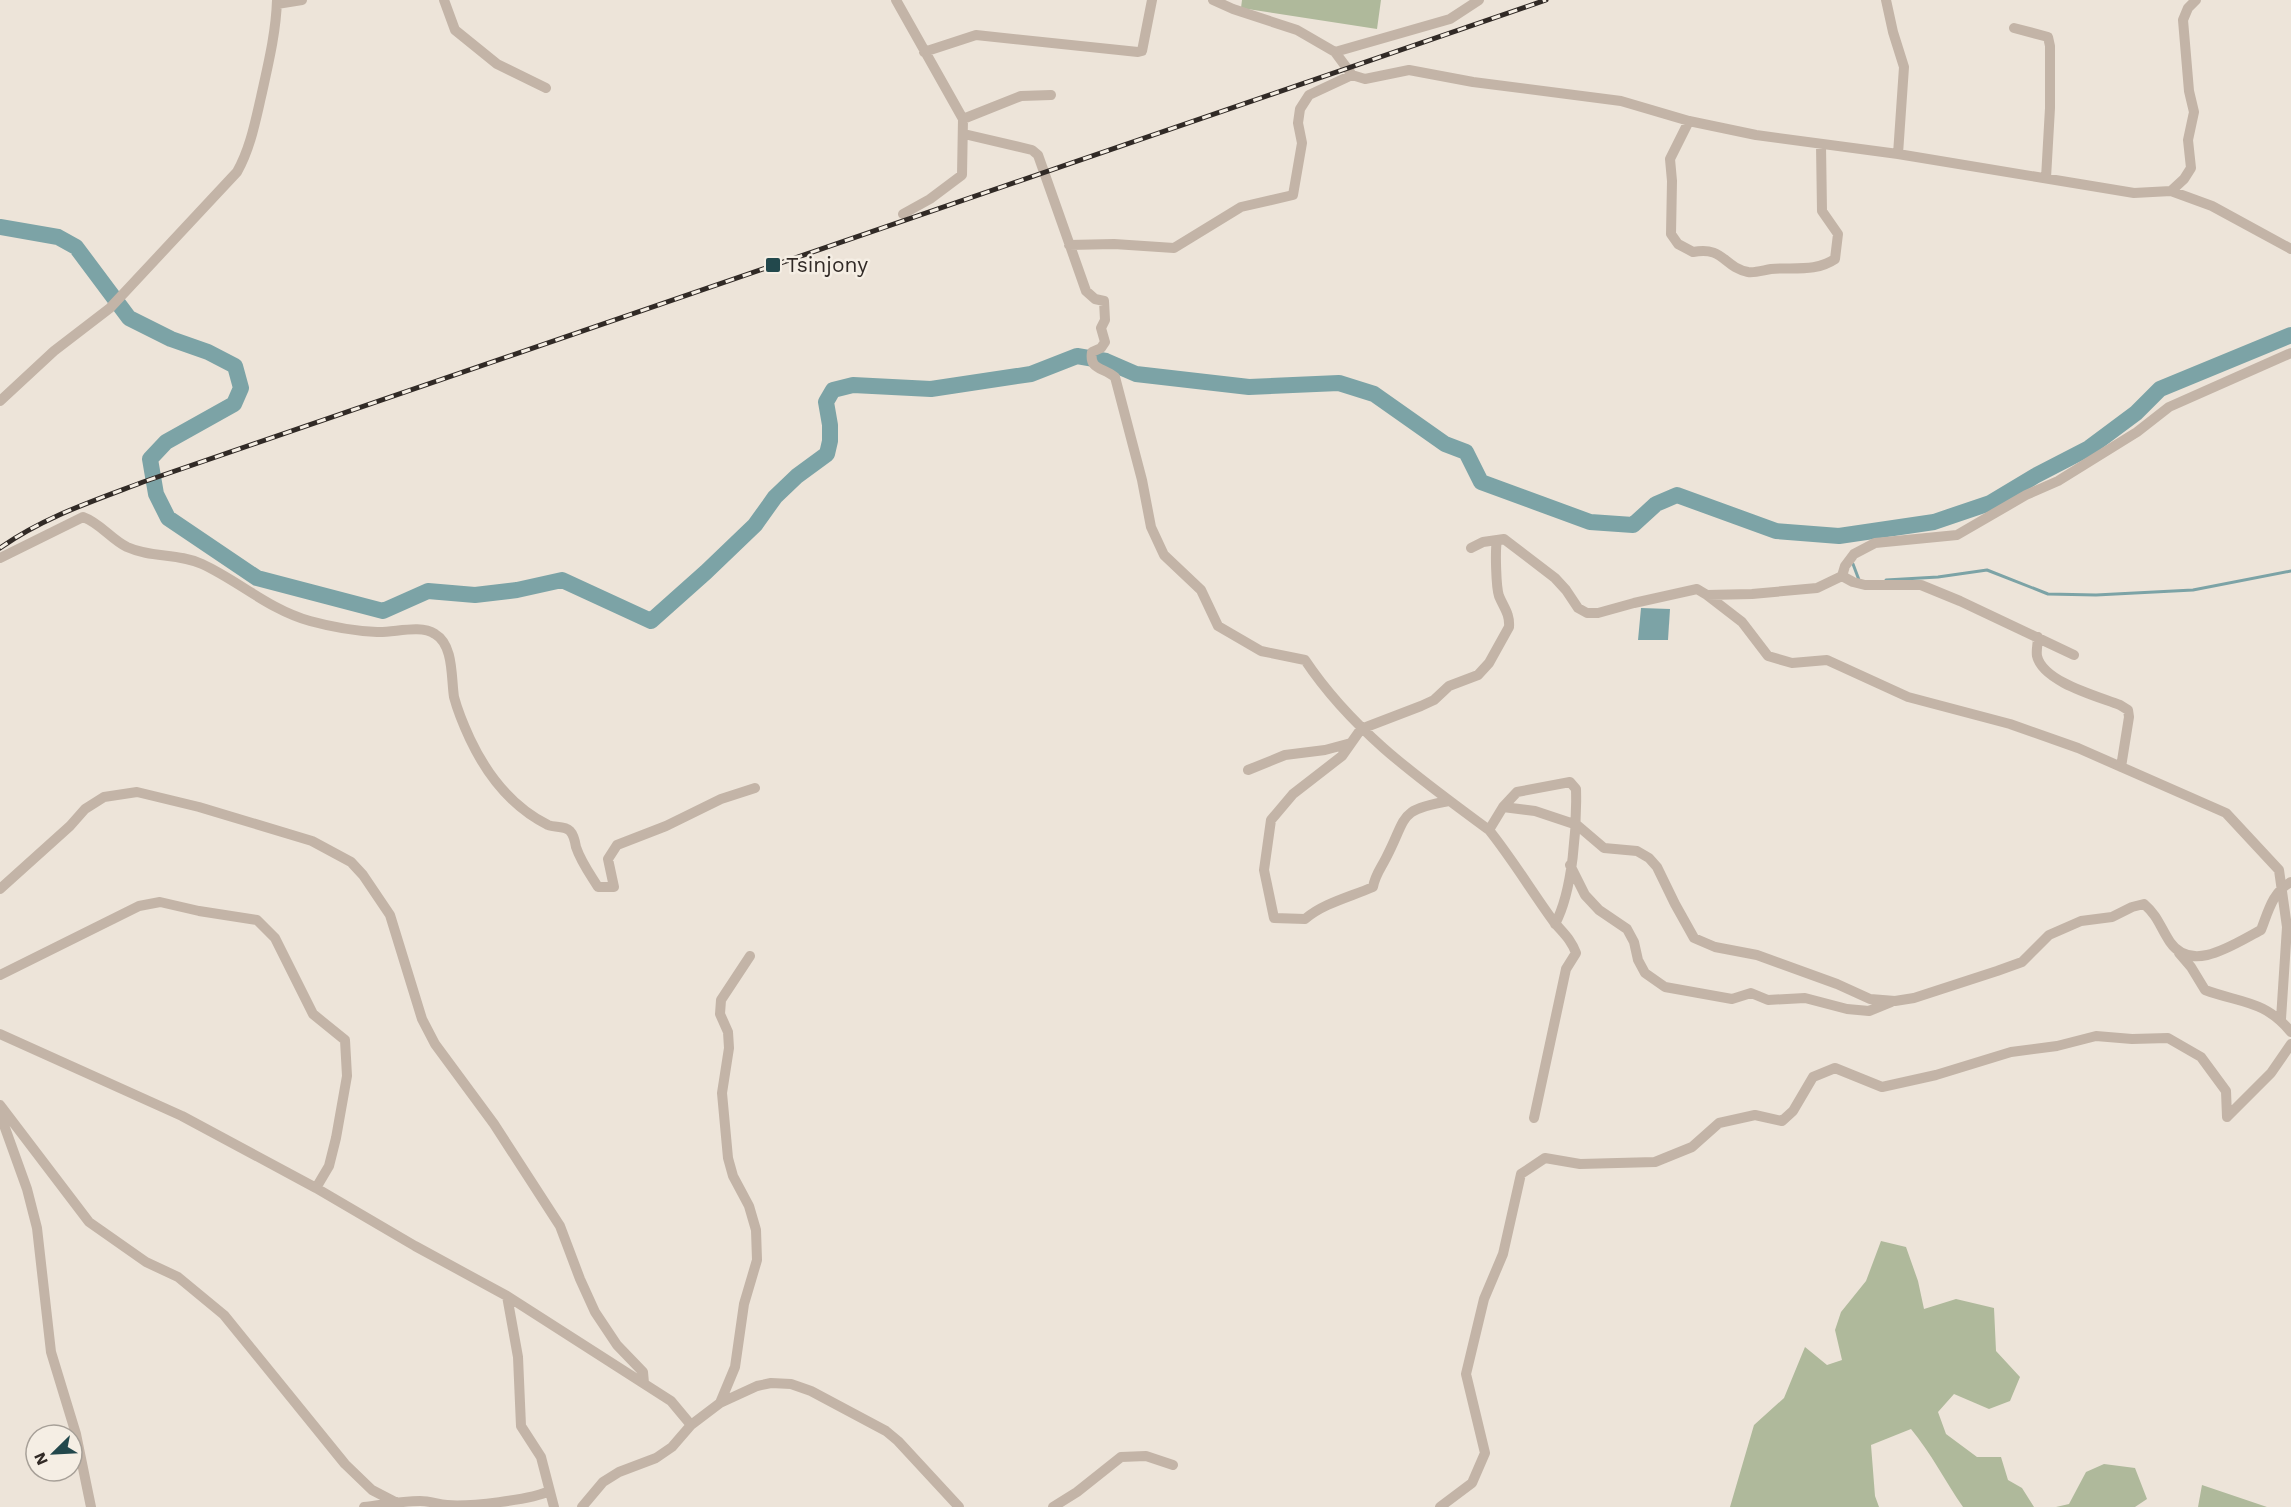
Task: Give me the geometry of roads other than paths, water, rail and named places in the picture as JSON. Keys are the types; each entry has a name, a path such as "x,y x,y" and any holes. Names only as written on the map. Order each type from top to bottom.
{"street":[{"path":"0,401 54,351 110,308 237,172 245,158 270,56 277,2 302,0"},
{"path":"444,0 456,30 497,64 546,88"},
{"path":"896,0 963,119 964,134 962,175 930,199 903,214"},
{"path":"924,52 976,35 1138,52 1142,51 1152,0"},
{"path":"1213,0 1297,30 1335,52 1352,75 1365,79 1409,70 1473,82 1621,101 1689,121 1756,135 1898,154 2134,193 2170,191 2212,206 2291,249"},
{"path":"1335,52 1450,19 1479,0"},
{"path":"1886,0 1904,67 1898,154"},
{"path":"2170,191 2184,179 2191,168 2192,161 2188,140 2194,112 2189,91 2184,20 2188,8 2196,0"},
{"path":"2013,28 2048,37 2050,46 2050,108 2046,178"},
{"path":"1069,246 1114,244 1174,248 1241,207 1293,195 1302,143 1298,123 1300,109 1309,95 1352,75"},
{"path":"963,119 1021,96 1051,95"},
{"path":"1689,121 1670,159 1671,234 1678,244 1693,252 1705,250 1717,253 1735,266 1749,272 1815,268 1835,259 1838,234 1822,211 1821,145"},
{"path":"964,134 1032,150 1038,155 1086,291 1095,299 1104,301 1105,320 1101,328 1105,342 1101,348 1093,350 1091,358 1093,365 1115,377 1142,480 1151,526 1164,555 1201,590 1218,626 1261,651 1305,660 1324,689 1361,729 1394,758 1489,830 1512,859 1555,924 1571,940 1576,952 1566,969 1534,1118"},
{"path":"1707,595 1752,594 1817,588 1842,576 1845,566 1854,554 1875,543 1957,535 2026,495 2058,481 2137,432 2169,407 2291,353"},
{"path":"0,558 82,517 92,520 126,546 142,552 179,556 202,564 266,603 307,620 358,631 378,633 421,630 435,634 444,643 449,658 459,716 478,755 497,784 523,808 550,826 567,828 573,834 579,858 598,887 614,887 608,859 617,844 666,826 721,799 756,788"},
{"path":"1471,548 1483,542 1504,539 1555,578 1578,608 1587,613 1598,614 1634,603 1697,589 1743,622 1768,656 1792,663 1827,660 1908,697 2010,724 2078,748 2226,813 2279,870 2286,885 2287,927 2281,1019"},
{"path":"1449,801 1414,810 1404,818 1375,876 1373,887 1319,907 1305,919 1274,918 1264,870 1271,820 1293,794 1342,756 1361,729 1434,700 1449,686 1478,675 1489,663 1510,621 1499,595 1495,548 1497,540"},
{"path":"1842,576 1865,585 1921,585 2074,655"},
{"path":"2038,637 2037,655 2043,668 2064,683 2128,710 2129,717 2121,767"},
{"path":"1248,770 1285,755 1325,750 1352,743"},
{"path":"1489,830 1503,807 1517,792 1570,782 1576,789 1576,825 1570,865 1563,909 1555,924"},
{"path":"0,889 70,826 85,809 104,797 136,792 200,807 312,841 351,862 363,875 390,915 422,1019 435,1044 494,1124 560,1226 595,1312 617,1345 643,1372 644,1383"},
{"path":"1503,807 1535,811 1576,825 1604,848 1637,851 1649,858 1657,867 1674,904 1694,938 1715,946 1757,955 1838,984 1870,999 1895,1001"},
{"path":"1570,865 1585,895 1599,910 1628,929 1638,960 1645,973 1665,987 1732,999 1751,993 1768,1000 1805,998 1847,1009 1869,1011 2022,962 2049,934 2081,921 2112,917 2144,904 2155,913 2163,932 2191,967 2205,990 2256,1004 2281,1019 2291,1032"},
{"path":"2177,952 2195,957 2223,950 2260,930 2270,906 2286,885"},
{"path":"0,975 139,906 160,902 257,920 275,938 313,1014 345,1040 347,1076 336,1138 329,1166 316,1188"},
{"path":"720,1402 735,1367 744,1304 757,1260 756,1230 748,1206 733,1176 728,1158 722,1093 729,1047 728,1032 720,1014 721,1000 750,956"},
{"path":"0,1034 182,1116 316,1188 507,1296 671,1401 691,1425"},
{"path":"1440,1507 1472,1483 1485,1453 1466,1374 1484,1299 1503,1254 1521,1174 1545,1158 1581,1164 1654,1162 1692,1147 1719,1123 1755,1115 1782,1121 1793,1111 1813,1077 1835,1068 1882,1087 1936,1075 2011,1052 2057,1046 2096,1036 2132,1039 2168,1038 2201,1057 2226,1091 2227,1117 2271,1073 2291,1044"},
{"path":"0,1105 89,1222 146,1262 178,1277 224,1314 345,1464 372,1490 397,1503"},
{"path":"0,1114 27,1189 37,1228 51,1352 76,1434 91,1507"},
{"path":"507,1296 518,1357 521,1426 542,1457 554,1507"},
{"path":"582,1507 603,1482 619,1472 656,1458 672,1447 691,1425 720,1402 757,1386 771,1383 790,1384 811,1391 886,1431 959,1507"},
{"path":"1053,1507 1077,1492 1121,1458 1146,1456 1173,1465"},
{"path":"364,1507 434,1501 448,1506 502,1505 549,1491"}],"water":[{"path":"1641,608 1670,609 1668,640 1638,640"}],"waterway":[{"path":"0,227 58,237 76,247 129,318 171,339 208,352 235,366 241,388 234,404 166,442 150,459 156,494 168,518 257,578 383,611 428,591 475,595 517,590 562,580 651,621 755,525 775,497 797,476 827,454 830,425 826,402 833,390 853,385 931,389 1031,374 1077,356 1106,361 1136,374 1249,387 1339,383 1374,394 1445,444 1466,452 1481,482 1590,522 1633,525 1656,504 1677,495 1776,531 1839,536 1934,522 1990,503 2089,448 2136,413 2160,389 2291,335"},
{"path":"1853,564 1859,580"},
{"path":"1886,580 1938,577 1987,570 2048,594 2096,595 2193,590 2291,571"}],"railway":[{"path":"0,548 51,519 143,482 1546,0"}],"place":[{"name":"Tsinjony","path":"773,265"}]}
